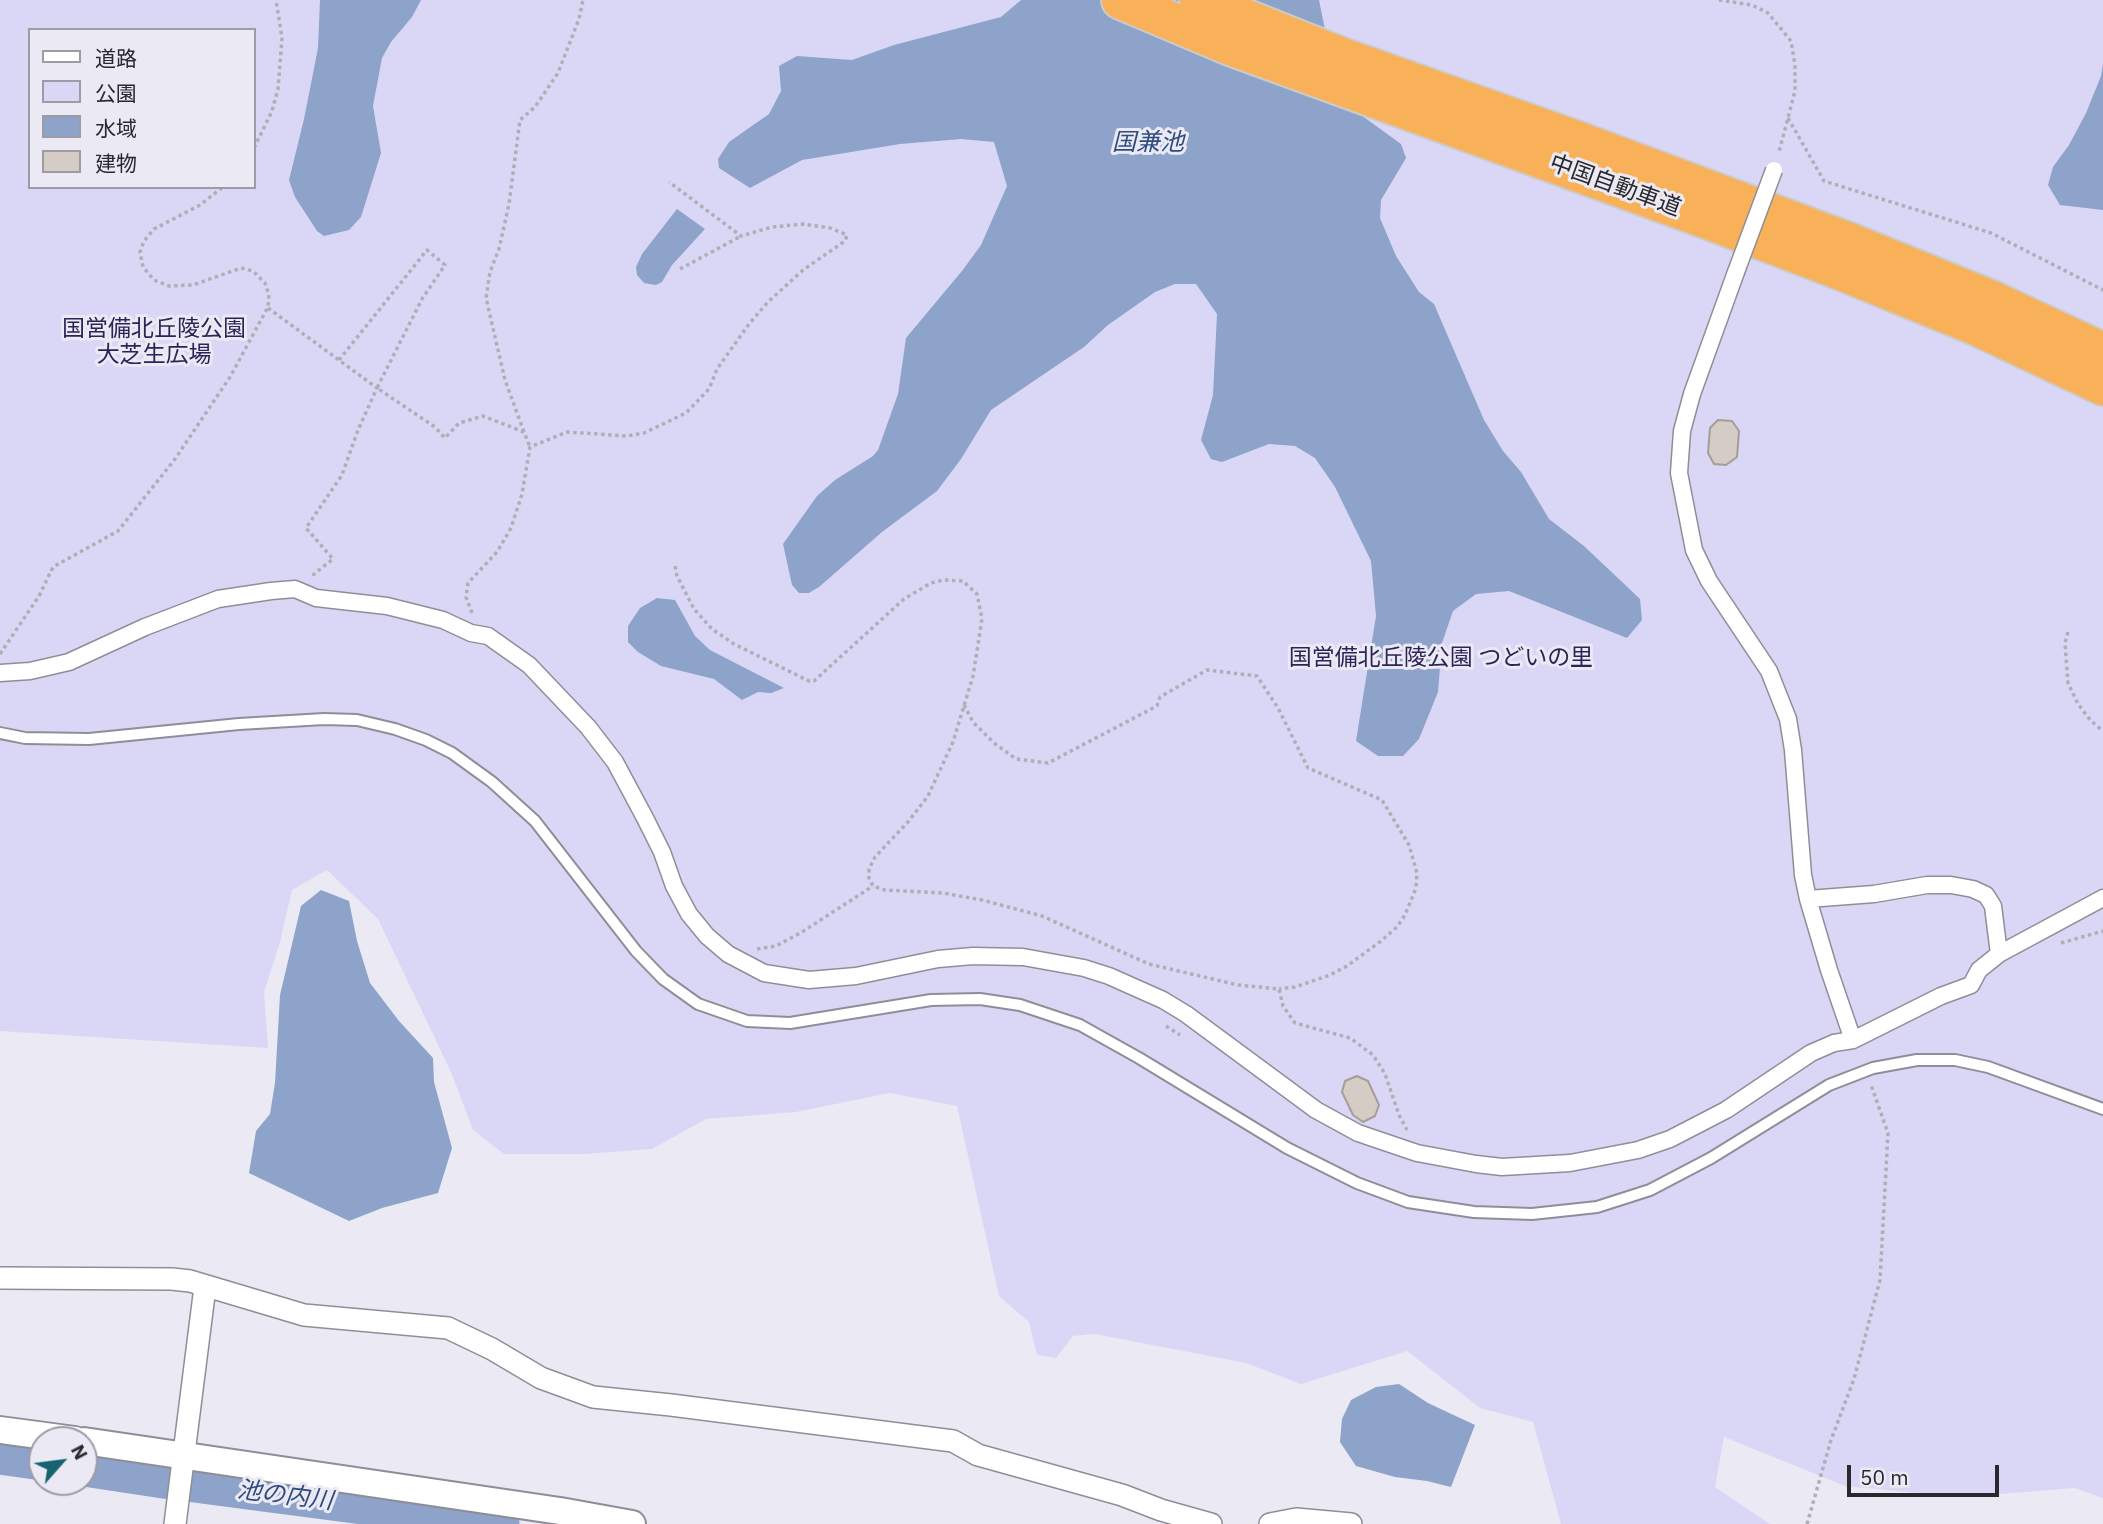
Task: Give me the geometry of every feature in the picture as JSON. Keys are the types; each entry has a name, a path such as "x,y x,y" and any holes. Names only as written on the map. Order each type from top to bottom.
{"highway":[{"name":"中国自動車道","path":"1121,0 1230,46 1336,70 1576,140 1852,243 1992,300 2103,352"},
{"name":"中国自動車道","path":"1199,0 1336,70 1976,326 2103,386"}],"street":[{"path":"1774,170 1692,394 1682,431 1679,473 1694,550 1726,608 1769,671 1788,719 1803,875 1829,970 1853,1040"},
{"path":"0,673 30,671 69,662 145,627 218,598 271,591 296,589 316,598 387,607 432,617 488,636 528,666 560,696 615,762 662,852 688,914 707,936 728,954 750,966 764,973 808,980 856,976 938,959 973,956 1023,957 1084,968 1109,975 1163,1000 1316,1110 1358,1133 1423,1155 1502,1167 1570,1163 1638,1150 1670,1139 1707,1121 1811,1053 1834,1043 1853,1040 1941,996 1971,985 1979,970 1999,954 2103,898"},
{"path":"1808,899 1874,894 1927,885 1973,889 1986,895 1993,906 1999,954"},
{"path":"0,1278 172,1279 304,1315 448,1328 492,1349 541,1378 593,1397 684,1406 953,1441 978,1455 1122,1495 1212,1524"},
{"path":"175,1524 205,1287"},
{"path":"0,1430 28,1434"},
{"path":"98,1443 632,1524"},
{"path":"1270,1524 1296,1519 1351,1524"}],"lane":[{"path":"0,733 25,738 89,739 239,724 324,719 357,720 395,729 452,753 492,782 535,821 636,951 663,979 698,1004 747,1021 790,1023 931,1000 980,999 1020,1005 1080,1025 1287,1148 1357,1183 1408,1202 1474,1212 1532,1214 1597,1207 1650,1190 1711,1158 1829,1086 1873,1068 1917,1060 1955,1060 1988,1067 2103,1109"}],"path":[{"path":"256,144 272,111 278,89 282,38 276,0"},
{"path":"480,635 466,597 468,583 497,552 512,528 522,494 530,447 505,380 486,298 509,204 520,120 535,107 558,73 579,19 583,0"},
{"path":"1719,0 1752,5 1769,13 1791,41 1795,65 1795,92 1774,170"},
{"path":"1788,118 1824,181 1991,233 2103,290"},
{"path":"669,182 741,236"},
{"path":"0,654 39,596 53,567 118,531 175,459 230,377 268,307 269,295 265,283 253,271 241,268 193,285 169,286 154,280 143,267 140,252 144,241 155,229 200,205 220,189"},
{"path":"530,447 567,432 627,436 643,433 686,413 709,389 717,369 768,302 803,270 845,241 847,235 830,228 803,224 772,226 741,236 680,269"},
{"path":"305,593 313,574 333,559 306,528 342,475 368,406 422,299 445,265 427,250 339,360"},
{"path":"268,307 377,388 435,427 445,438 459,423 483,416 524,432"},
{"path":"675,566 677,576 694,609 712,629 734,644 809,681 814,681 904,599 931,583 943,580 963,581 977,594 982,619 973,676 964,704 953,742 928,796 875,857 869,869 873,886 885,890 943,893 982,900 1042,916 1149,964 1238,985 1279,989 1295,987 1330,975 1381,942 1405,915 1416,888 1417,873 1409,845 1382,800 1308,768 1278,708 1257,676 1206,670 1160,696 1157,706 1048,763 1016,759 994,743 973,722 964,704"},
{"path":"2068,632 2065,643 2068,683 2078,704 2103,731"},
{"path":"750,966 757,949 776,946 802,932 873,886"},
{"path":"1279,989 1283,1006 1295,1023 1350,1038 1373,1055 1391,1088 1399,1115 1423,1155"},
{"path":"1807,1524 1831,1440 1854,1379 1880,1280 1888,1133"}],"green space":[{"name":"国営備北丘陵公園 つどいの里","path":"0,0 2103,0 2103,1498 2074,1488 1962,1497 1845,1486 1724,1437 1715,1487 1770,1524 1561,1524 1533,1422 1480,1408 1407,1351 1301,1384 1246,1363 1095,1334 1073,1336 1056,1358 1037,1355 1029,1322 999,1296 957,1106 890,1093 796,1112 706,1119 652,1149 585,1154 504,1154 473,1130 451,1072 378,919 327,870 292,890 280,942 264,992 268,1048 0,1031"}],"water":[{"path":"320,0 421,0 382,58 373,106 381,153 361,217 349,230 324,236 317,231 295,197 289,180 318,48"},
{"name":"国兼池","path":"1021,0 1319,0 1339,99 1401,144 1406,158 1381,200 1380,218 1396,256 1419,292 1434,304 1484,420 1503,451 1521,472 1549,519 1584,546 1640,599 1642,620 1627,638 1509,591 1476,594 1453,611 1442,643 1438,692 1419,739 1403,756 1378,756 1356,741 1376,616 1371,561 1335,487 1315,458 1295,446 1269,444 1222,462 1211,459 1201,440 1213,395 1217,314 1196,284 1175,284 1155,292 1108,325 1084,347 991,410 961,459 937,491 882,532 819,587 809,593 799,593 792,585 783,544 817,496 878,450 898,394 906,338 981,245 1007,186 994,142 961,139 900,144 802,160 750,188 719,168 718,159 729,142 769,114 781,91 779,66 797,56 852,60 894,45 1001,17"},
{"path":"2103,64 2103,210 2060,205 2048,185 2053,167 2069,145 2086,113"},
{"path":"677,209 705,229 672,265 662,282 656,285 644,283 637,275 636,267 642,254"},
{"path":"657,598 675,600 695,636 710,650 784,688 771,693 758,692 742,700 714,679 661,666 638,652 628,642 628,626 640,608"},
{"path":"321,890 349,901 357,941 370,983 399,1021 433,1058 434,1082 452,1148 438,1193 382,1208 349,1221 249,1173 256,1131 270,1114 275,1083 280,995 301,906"},
{"path":"1399,1384 1428,1403 1475,1425 1451,1487 1395,1477 1356,1466 1340,1442 1342,1419 1351,1400 1376,1387"}],"building":[{"path":"1718,420 1732,421 1739,431 1737,457 1726,465 1714,464 1708,453 1710,428"},
{"path":"1357,1076 1368,1081 1379,1105 1375,1116 1363,1122 1353,1115 1342,1092 1345,1081"}],"waterway":[{"name":"池の内川","path":"0,1456 28,1460"},
{"name":"池の内川","path":"98,1470 170,1481"},
{"name":"池の内川","path":"194,1484 501,1524"}],"park label":[{"name":"国営備北丘陵公園 大芝生広場","path":"154,342"}]}
